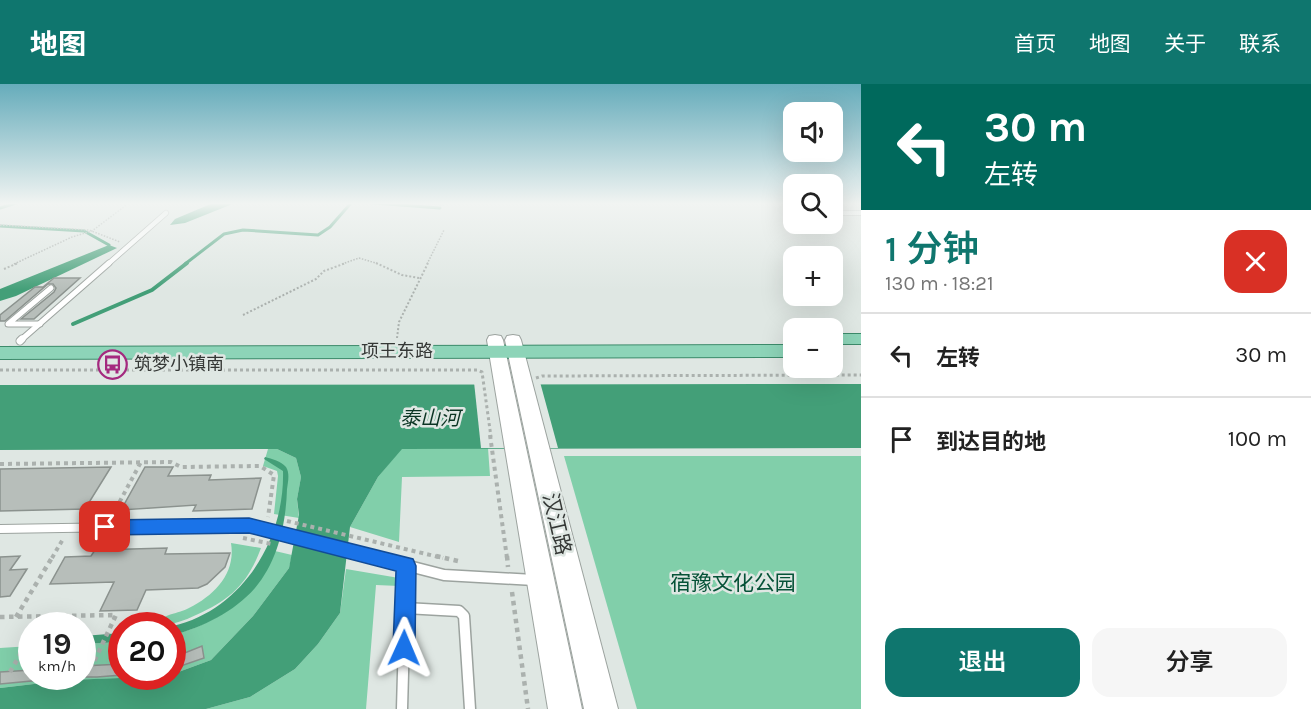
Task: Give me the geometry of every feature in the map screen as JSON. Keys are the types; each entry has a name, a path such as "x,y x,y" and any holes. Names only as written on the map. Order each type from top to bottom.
{"main road":[{"name":"项王东路","path":"0,353 783,339"},
{"path":"843,339 861,339"},
{"name":"项王东路","path":"0,341 397,340 505,345 783,351"},
{"path":"843,351 861,351"}],"street":[{"name":"汉江路","path":"505,345 511,379 517,459 565,709"},
{"name":"汉江路","path":"517,459 601,709"}],"lane":[{"path":"20,341 144,232"},
{"path":"39,324 8,324 51,288"},
{"path":"0,529 249,525 444,575 541,580"},
{"path":"402,709 406,566"},
{"path":"405,608 459,611 464,616 470,709"}],"path":[{"path":"4,269 72,237 88,232"},
{"path":"95,232 118,242 130,244"},
{"path":"397,340 399,322 443,232"},
{"path":"243,315 316,279 324,271 354,258 370,260 402,275 419,278"},
{"path":"0,370 477,370 511,379 542,376 861,375"},
{"path":"511,379 517,459"},
{"path":"105,527 141,462"},
{"path":"0,464 171,462 181,467 260,466 274,475 271,505 267,517"},
{"path":"0,617 16,617 70,528"},
{"path":"239,537 283,547"},
{"path":"53,539 64,539"},
{"path":"96,616 116,615 96,658"},
{"path":"10,672 18,658"}],"green space":[{"path":"488,448 490,476 402,477 399,542 350,527 378,477 401,449"},
{"path":"268,449 277,449 296,458 301,477 297,499 299,518 274,514 278,476 277,471 263,466"},
{"name":"宿豫文化公园","path":"564,456 861,456 861,709 637,709"},
{"path":"231,543 261,548 250,571 237,589 219,603 186,619 186,612 179,612 198,603 215,590 227,573 232,554"},
{"path":"275,551 292,555 289,568 253,616 211,660 186,669 186,631 221,615 234,605 247,594 268,567"},
{"path":"346,569 399,578 399,586 376,585 366,709 206,709 250,697 295,669 318,644 340,613"},
{"path":"96,643 108,643 108,679 96,679"},
{"path":"18,647 18,686 0,688 0,648"}],"water":[{"path":"109,245 117,248 16,296 0,301 0,289"},
{"name":"泰山河","path":"861,384 861,448 402,449 378,477 350,527 340,613 318,644 295,669 250,697 206,709 0,709 0,688 18,686 18,690 96,690 96,679 108,678 108,690 186,690 186,669 211,660 253,616 289,568 299,515 297,499 301,477 296,458 277,449 0,450 0,385"},
{"path":"265,457 276,460 284,465 288,475 282,528 270,566 255,588 238,604 207,623 186,631 186,622 198,618 220,605 239,588 255,568 267,546 282,497 283,471 264,459"},
{"path":"108,634 108,643 96,643 96,635"}],"pier":[{"path":"474,382 540,382 558,448 481,448"}],"building":[{"path":"54,278 80,278 34,319 21,319 54,292 56,288 53,284 48,284 5,321 0,321 0,315 35,287 43,287"},
{"path":"111,467 85,509 0,511 0,469"},
{"path":"145,467 173,467 168,476 211,475 209,480 261,478 252,509 193,511 196,505 121,510"},
{"path":"167,548 165,554 230,553 225,567 207,584 198,588 146,590 137,610 100,611 114,582 50,584 65,557 91,556 95,550"},
{"path":"20,556 10,570 27,569 10,596 0,597 0,557"},
{"path":"202,646 204,658 186,664 186,652"},
{"path":"96,665 108,665 108,676 96,677"},
{"path":"18,671 18,682 0,684 0,672"}],"waterway":[{"path":"86,232 109,245"},
{"path":"185,264 224,234 233,232"},
{"path":"275,232 318,235 322,232"},
{"path":"73,324 152,290 187,263"}],"place":[{"name":"筑梦小镇南","path":"113,364"}],"route":[{"path":"105,527 249,525 406,566 404,648"}]}
